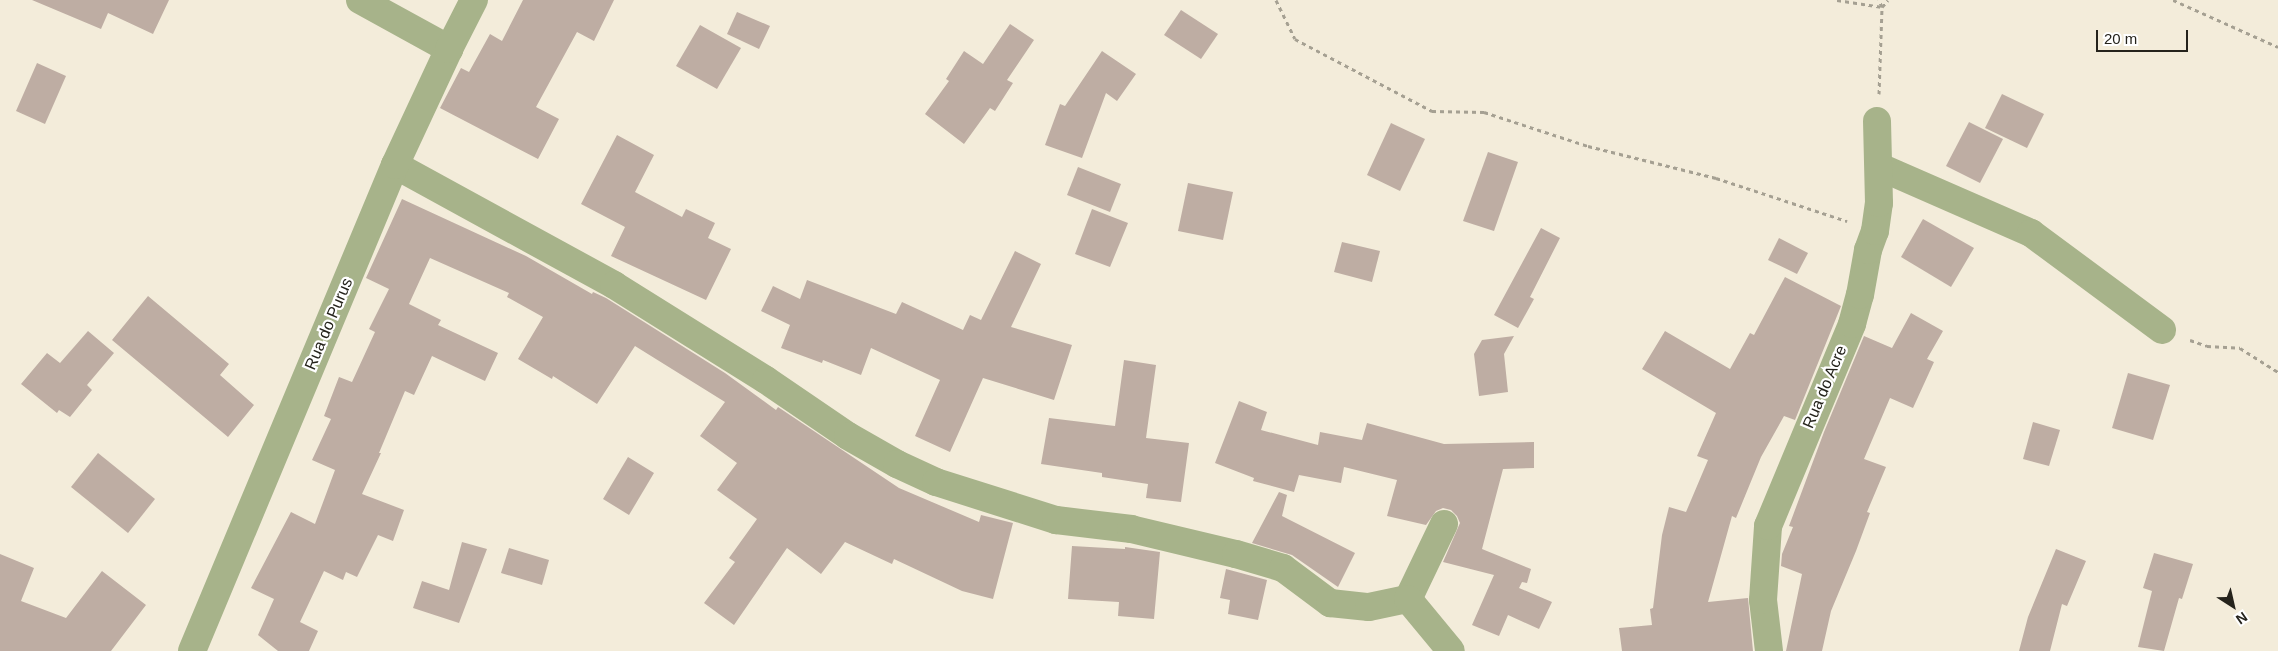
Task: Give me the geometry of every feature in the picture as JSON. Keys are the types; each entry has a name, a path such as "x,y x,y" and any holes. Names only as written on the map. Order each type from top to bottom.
{"street":[{"path":"360,0 449,49"},
{"name":"Rua do Purus","path":"192,651 396,165 449,49 474,0"},
{"name":"Rua do Acre","path":"1769,651 1763,600 1768,526 1852,324 1860,295 1868,250 1875,231 1879,203 1880,166 1877,121"},
{"path":"396,165 614,285 750,370 848,436 896,464 936,482 1056,520 1131,529 1236,554 1283,568 1330,603 1369,608 1408,599"},
{"path":"1880,166 2031,233 2162,330"},
{"path":"1408,599 1444,524"},
{"path":"1408,599 1451,651"}],"path":[{"path":"1276,0 1295,39 1432,110 1484,112 1588,146 1716,178 1875,231"},
{"path":"1837,0 1882,8"},
{"path":"1877,121 1882,8 1879,0"},
{"path":"1882,8 1888,0"},
{"path":"2173,0 2278,47"},
{"path":"2162,330 2207,346 2240,348 2278,372"}],"building":[{"path":"32,0 169,0 153,34 108,13 101,29"},
{"path":"523,0 614,0 594,41 577,32 536,107 559,119 538,159 440,108 461,68 469,72 490,34 502,41"},
{"path":"1181,10 1218,34 1201,59 1164,35"},
{"path":"737,12 770,26 759,49 727,34"},
{"path":"1010,24 1034,40 1007,80 1013,83 995,111 990,108 964,144 925,114 949,81 946,79 964,51 983,64"},
{"path":"700,25 741,48 717,89 676,66"},
{"path":"1102,51 1136,74 1117,101 1106,93 1082,158 1045,145 1060,104 1065,106"},
{"path":"37,63 66,76 45,124 16,111"},
{"path":"2002,94 2044,114 2027,148 1985,128"},
{"path":"1969,122 2003,139 1980,183 1946,166"},
{"path":"1391,123 1425,139 1400,191 1367,175"},
{"path":"617,135 654,155 635,192 682,217 686,209 715,223 708,238 731,249 706,300 611,256 625,227 581,204"},
{"path":"1488,152 1518,162 1494,231 1463,221"},
{"path":"1078,167 1121,184 1110,212 1067,195"},
{"path":"1188,183 1233,192 1223,240 1178,231"},
{"path":"402,199 526,256 592,294 593,292 606,298 725,373 776,410 778,407 899,488 979,522 981,515 1013,523 993,599 962,591 894,559 892,564 845,542 821,574 787,548 734,625 704,603 735,562 729,558 757,519 717,490 737,463 700,436 725,402 635,346 597,404 553,376 552,379 518,359 543,317 507,297 509,293 430,258 409,304 441,320 438,325 498,353 485,381 432,356 414,395 405,391 379,453 381,453 362,494 404,510 393,541 378,535 357,577 346,572 343,580 324,571 300,622 318,631 309,651 278,651 258,635 274,599 251,588 291,512 315,524 335,470 312,460 331,419 324,416 339,377 352,382 375,332 369,329 389,289 366,278"},
{"path":"1092,209 1128,223 1110,267 1075,254"},
{"path":"1923,219 1974,248 1951,287 1901,257"},
{"path":"1541,228 1560,238 1530,297 1534,299 1518,328 1494,315"},
{"path":"1779,238 1808,253 1797,274 1768,260"},
{"path":"1342,242 1380,251 1372,282 1334,272"},
{"path":"1015,251 1041,264 1011,327 1072,345 1054,400 983,378 950,452 915,436 940,380 871,348 861,375 823,360 822,363 781,348 790,325 761,311 773,286 800,299 807,280 896,314 902,302 963,330 970,315 981,320"},
{"path":"1785,277 1841,306 1795,420 1784,416 1761,457 1736,518 1732,516 1708,602 1748,598 1753,651 1622,651 1619,628 1652,625 1650,609 1653,608 1662,535 1669,507 1686,512 1708,460 1697,456 1716,413 1642,369 1665,331 1730,369 1750,333 1754,335"},
{"path":"148,296 229,364 220,375 254,405 228,437 112,340"},
{"path":"1911,313 1943,331 1927,359 1934,362 1913,408 1890,398 1864,459 1886,467 1867,512 1870,513 1856,551 1831,611 1822,651 1786,651 1802,574 1781,566 1782,554 1793,527 1789,526 1824,432 1864,336 1892,348"},
{"path":"88,331 114,353 87,385 92,390 70,417 59,410 57,413 21,384 47,353 60,363"},
{"path":"1514,336 1504,354 1508,392 1479,396 1474,354 1482,340"},
{"path":"1124,360 1156,365 1146,438 1189,443 1181,502 1146,498 1148,484 1102,477 1102,473 1041,464 1049,418 1115,426"},
{"path":"2128,373 2170,385 2153,440 2112,428"},
{"path":"1239,401 1267,412 1261,430 1318,445 1320,432 1362,440 1367,423 1444,444 1534,442 1534,468 1503,469 1482,549 1531,569 1527,583 1522,582 1519,588 1552,602 1539,629 1508,615 1499,636 1472,625 1494,575 1443,562 1460,523 1457,516 1451,510 1443,508 1436,511 1426,525 1387,516 1397,480 1344,467 1341,483 1299,475 1294,492 1253,481 1254,478 1215,463"},
{"path":"2033,422 2060,430 2049,466 2023,459"},
{"path":"98,453 155,499 128,533 71,487"},
{"path":"628,457 654,473 629,515 603,499"},
{"path":"1279,492 1287,495 1282,516 1355,553 1338,587 1292,555 1252,543"},
{"path":"462,542 487,549 459,623 413,608 422,581 449,590"},
{"path":"1072,546 1125,549 1125,547 1160,552 1154,619 1118,616 1119,602 1068,599"},
{"path":"509,548 549,560 542,585 501,573"},
{"path":"2056,549 2086,561 2067,606 2062,604 2050,651 2019,651 2028,617"},
{"path":"2154,553 2193,564 2182,599 2179,598 2164,651 2138,647 2152,591 2143,588"},
{"path":"0,554 34,568 21,601 66,618 102,571 146,605 111,651 0,651"},
{"path":"1226,569 1267,580 1258,620 1228,614 1230,600 1220,598"}]}
